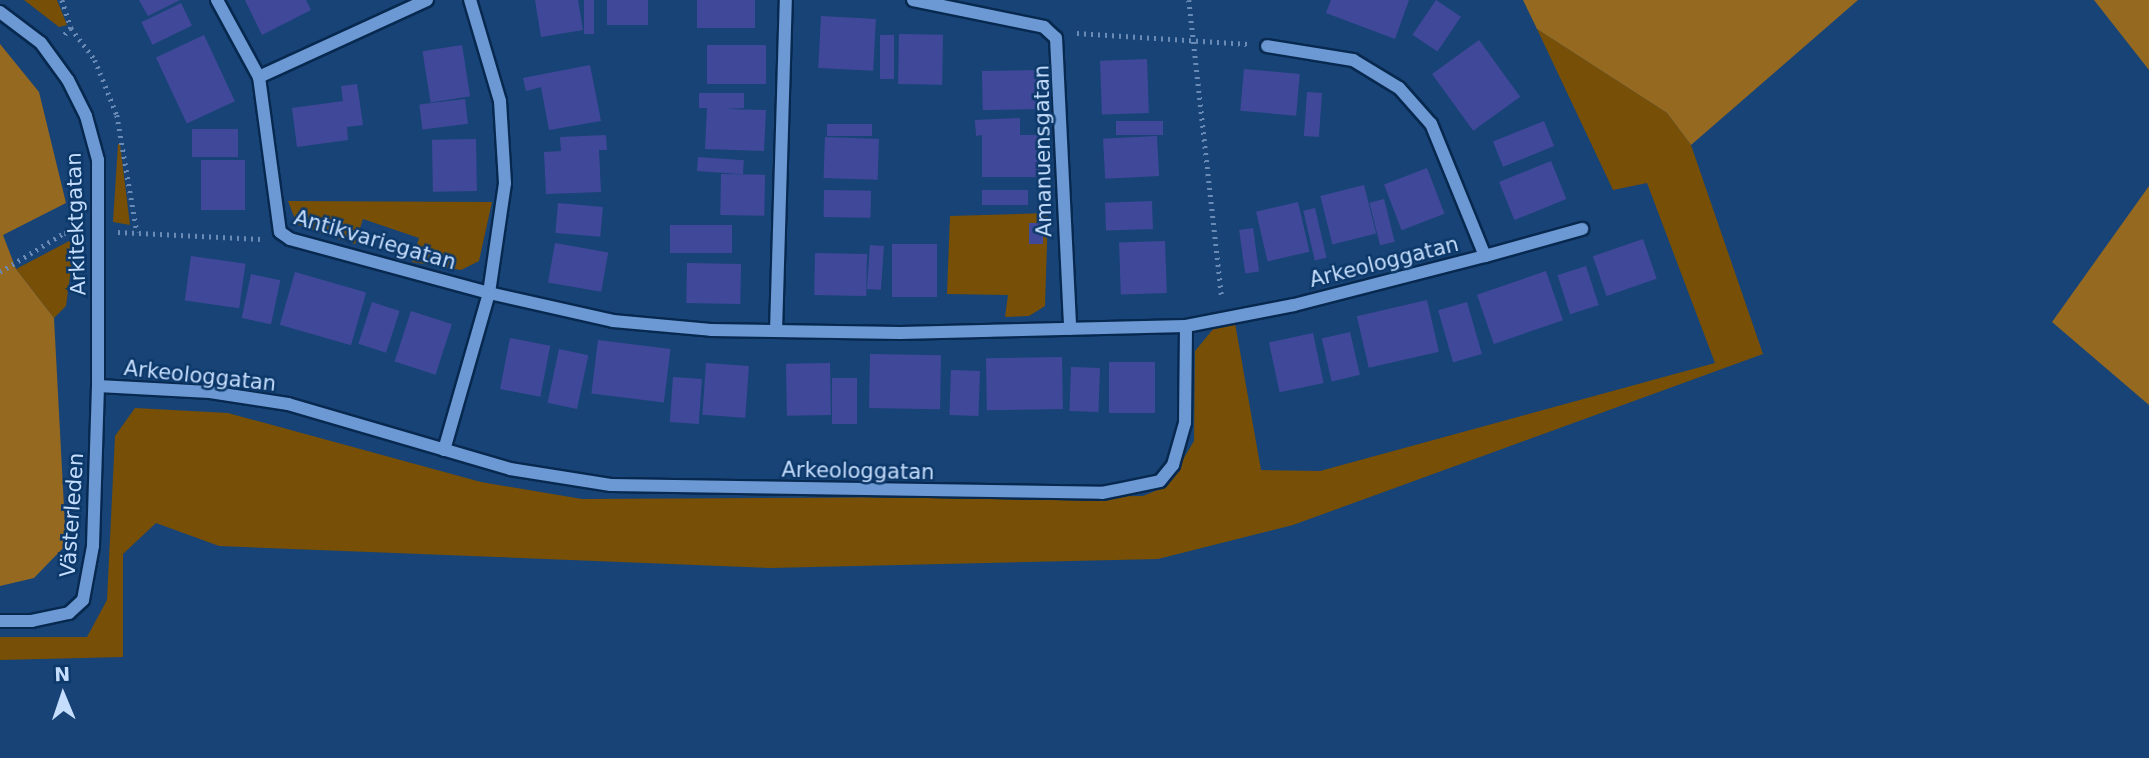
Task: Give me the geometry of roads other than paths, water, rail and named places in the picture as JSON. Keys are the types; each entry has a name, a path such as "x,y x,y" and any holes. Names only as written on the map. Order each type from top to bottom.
{"street":[{"name":"Antikvariegatan","path":"217,0 259,77 279,232 290,239 489,293"},
{"path":"259,77 427,0"},
{"path":"444,450 489,293 501,220 504,141 490,57 470,0"},
{"path":"776,331 786,0"},
{"name":"Amanuensgatan","path":"913,0 1044,27 1056,38 1070,329"},
{"name":"Arkitektgatan","path":"0,12 46,50 86,116 98,160 98,386"},
{"name":"Arkeologgatan","path":"1267,46 1353,60 1399,88 1431,124 1485,256"},
{"name":"Arkeologgatan","path":"98,386 210,392 288,404 444,450 557,478 658,489 1102,493 1135,489 1160,481 1173,465 1185,423 1186,326 1413,277 1582,229"},
{"path":"489,293 613,321 711,330 1186,326"},
{"name":"Västerleden","path":"0,621 32,621 69,612 83,600 93,546 98,386"}]}
